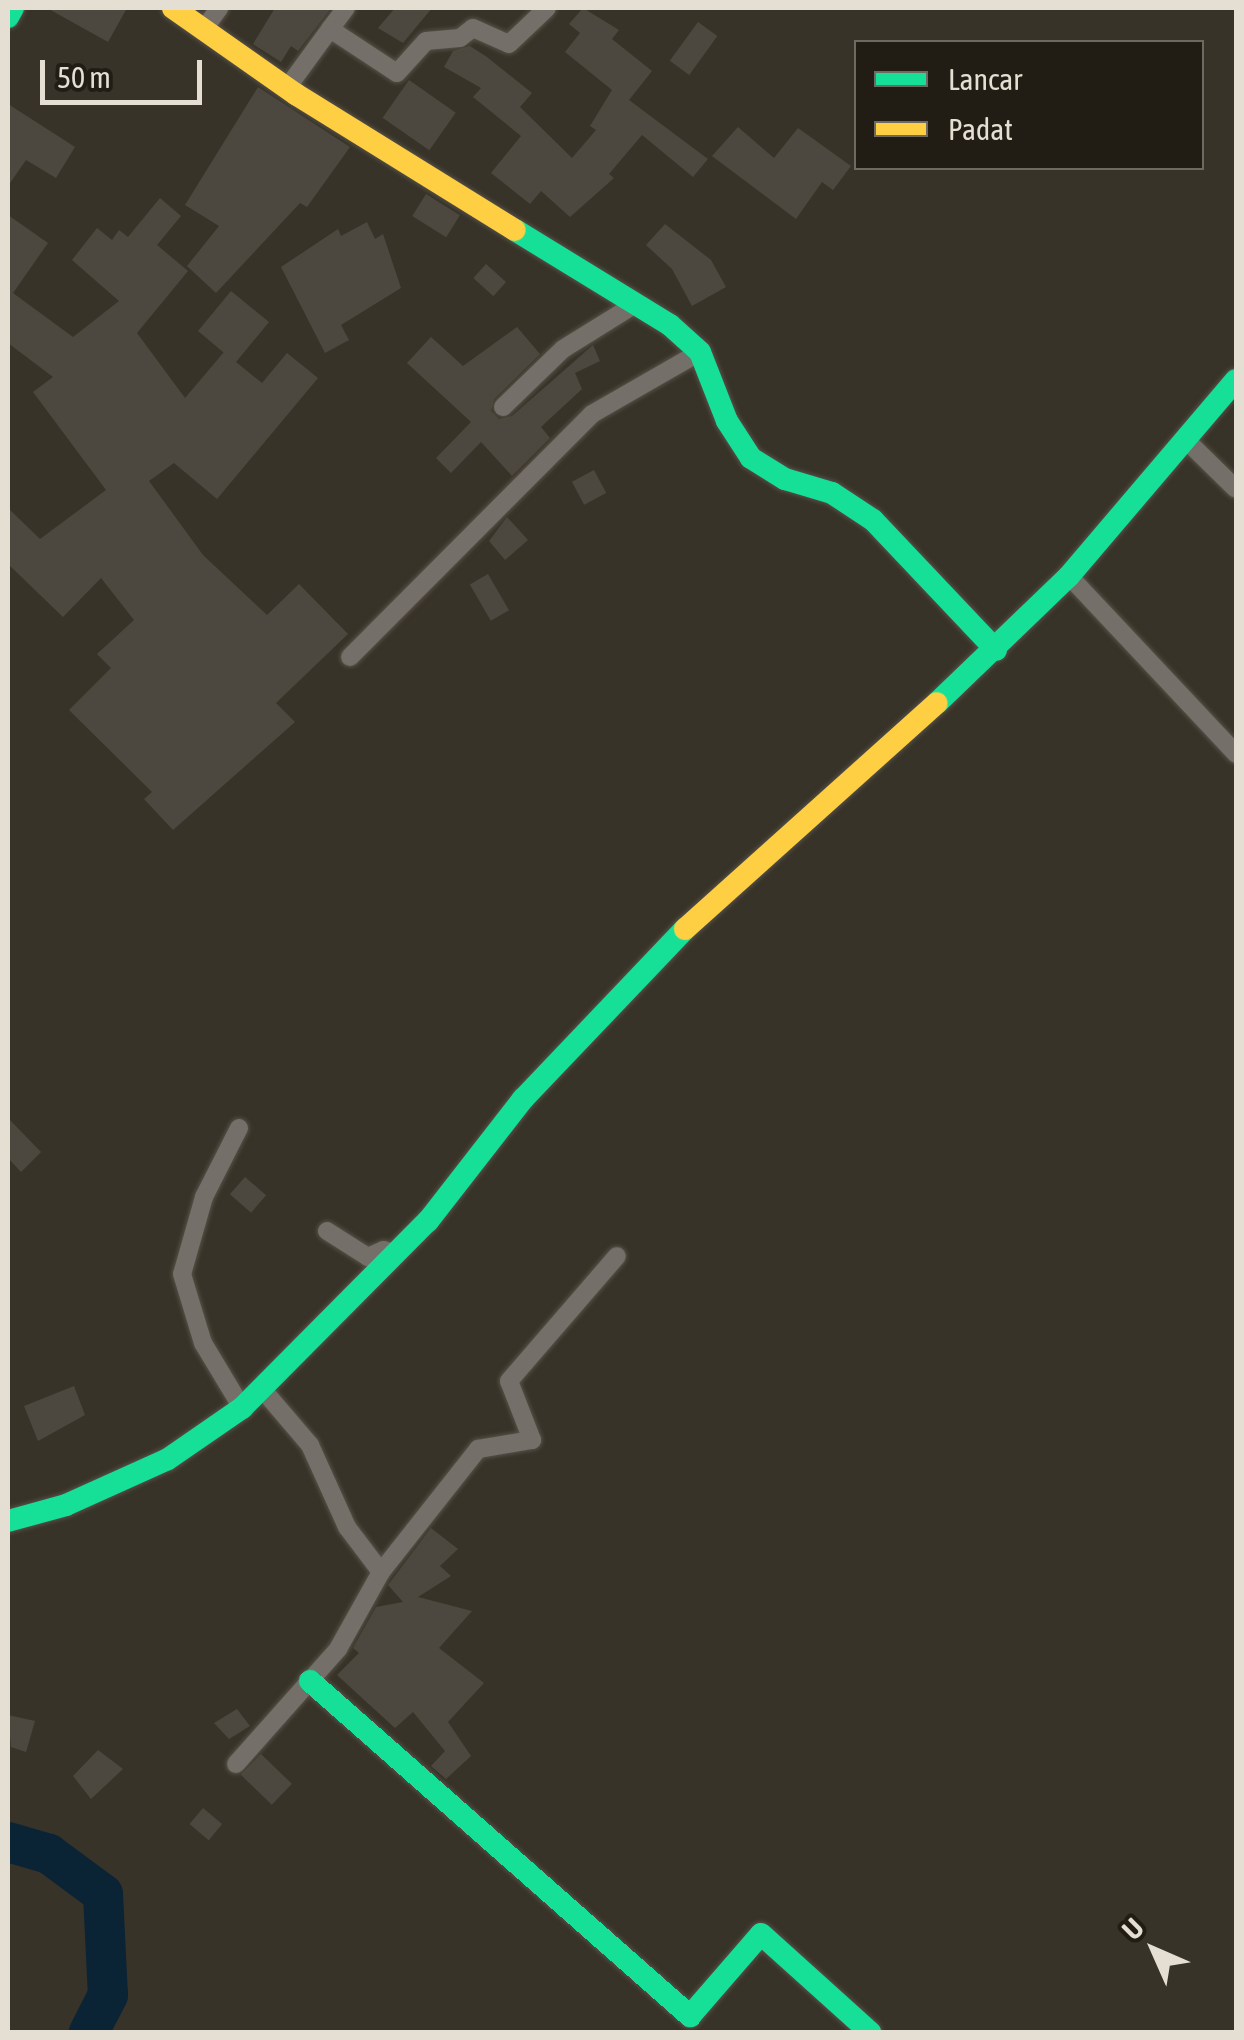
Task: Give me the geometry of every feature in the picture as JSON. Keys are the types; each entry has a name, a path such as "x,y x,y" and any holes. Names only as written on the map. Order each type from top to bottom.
{"street":[{"path":"8,16 13,8"},
{"path":"173,8 287,88 637,303 700,352 727,420 751,458 785,479 832,493 873,520 996,650"},
{"path":"204,28 219,8"},
{"path":"287,88 346,8"},
{"path":"330,29 397,73 426,41 460,38 473,28 509,44 547,8"},
{"path":"504,407 563,349 637,303"},
{"path":"350,657 592,414 700,352"},
{"path":"8,1521 122,1482 194,1444 263,1390 396,1254 523,1100 652,958 996,650 1070,576 1236,380"},
{"path":"1186,439 1236,489"},
{"path":"1070,576 1236,754"},
{"path":"239,1128 204,1196 182,1274 203,1343 242,1408"},
{"path":"327,1231 368,1256 384,1250 396,1254"},
{"path":"236,1764 338,1649 381,1572 478,1449 532,1440 510,1381 617,1256"},
{"path":"263,1390 310,1445 348,1527 381,1572"},
{"path":"310,1681 690,2016 761,1934 870,2032"}],"building":[{"path":"47,8 127,8 108,42"},
{"path":"275,8 331,8 298,51 291,46 281,62 253,44"},
{"path":"395,8 432,8 403,43 378,28"},
{"path":"583,8 619,30 612,39 652,71 629,100 708,159 693,177 642,135 609,174 614,178 570,217 541,191 530,204 491,173 521,136 473,97 481,88 444,67 453,51 470,46 487,57 532,93 520,107 572,158 596,130 590,126 612,90 565,52 580,33 569,24"},
{"path":"698,22 717,36 689,75 670,61"},
{"path":"409,80 456,113 429,150 383,118"},
{"path":"258,87 350,147 307,207 300,203 216,293 187,266 219,226 185,205"},
{"path":"8,104 75,147 56,178 26,160 8,186"},
{"path":"738,127 774,158 798,128 851,166 833,190 822,182 796,219 712,156"},
{"path":"426,194 460,215 446,237 412,216"},
{"path":"160,198 181,216 157,245 188,271 137,333 185,398 224,352 198,331 231,291 269,322 236,362 262,383 287,353 318,378 217,499 174,463 149,481 203,555 267,615 299,584 348,634 276,703 295,722 173,830 144,799 152,792 69,710 111,668 97,654 134,620 101,578 63,617 8,564 8,508 40,539 106,490 33,392 53,377 8,343 8,215 48,243 13,293 73,337 119,301 72,260 97,228 112,240 119,230 128,237"},
{"path":"367,222 375,239 383,234 401,288 341,325 349,340 325,353 281,267 338,229 341,236"},
{"path":"665,224 711,260 726,287 692,306 672,269 646,245"},
{"path":"486,264 506,282 493,296 473,278"},
{"path":"517,327 540,354 494,399 491,411 499,419 512,416 593,345 600,361 575,373 582,389 541,427 550,438 512,476 481,442 451,473 436,458 471,422 407,363 431,337 463,366"},
{"path":"594,470 606,493 584,505 572,482"},
{"path":"507,517 528,540 505,560 489,541"},
{"path":"488,574 509,610 491,621 470,584"},
{"path":"8,1118 41,1152 21,1172 8,1158"},
{"path":"245,1177 266,1195 251,1213 230,1194"},
{"path":"74,1386 85,1415 38,1441 24,1406"},
{"path":"431,1528 458,1549 440,1566 451,1576 418,1597 472,1611 439,1648 484,1683 448,1722 471,1756 446,1779 431,1766 445,1751 413,1712 395,1728 337,1675 359,1653 353,1648 376,1607 403,1602 388,1585"},
{"path":"237,1709 250,1726 229,1739 214,1723"},
{"path":"8,1715 35,1721 26,1752 11,1747"},
{"path":"98,1750 123,1769 91,1799 73,1776"},
{"path":"261,1754 292,1784 272,1805 241,1775"},
{"path":"203,1808 222,1824 209,1840 190,1824"}],"waterway":[{"path":"8,1842 49,1854 103,1894 108,1995 89,2032"}],"traffic: fast":[{"path":"8,17 13,8"},
{"path":"515,230 670,325 700,352 727,421 751,458 785,479 832,493 873,520 996,650"},
{"path":"937,703 1069,576 1236,380"},
{"path":"8,1521 66,1505 168,1459 242,1408 428,1221 523,1099 685,929"},
{"path":"310,1681 690,2016 761,1934 870,2032"}],"traffic: slow":[{"path":"173,8 297,95 515,230"},
{"path":"685,929 937,703"}]}
